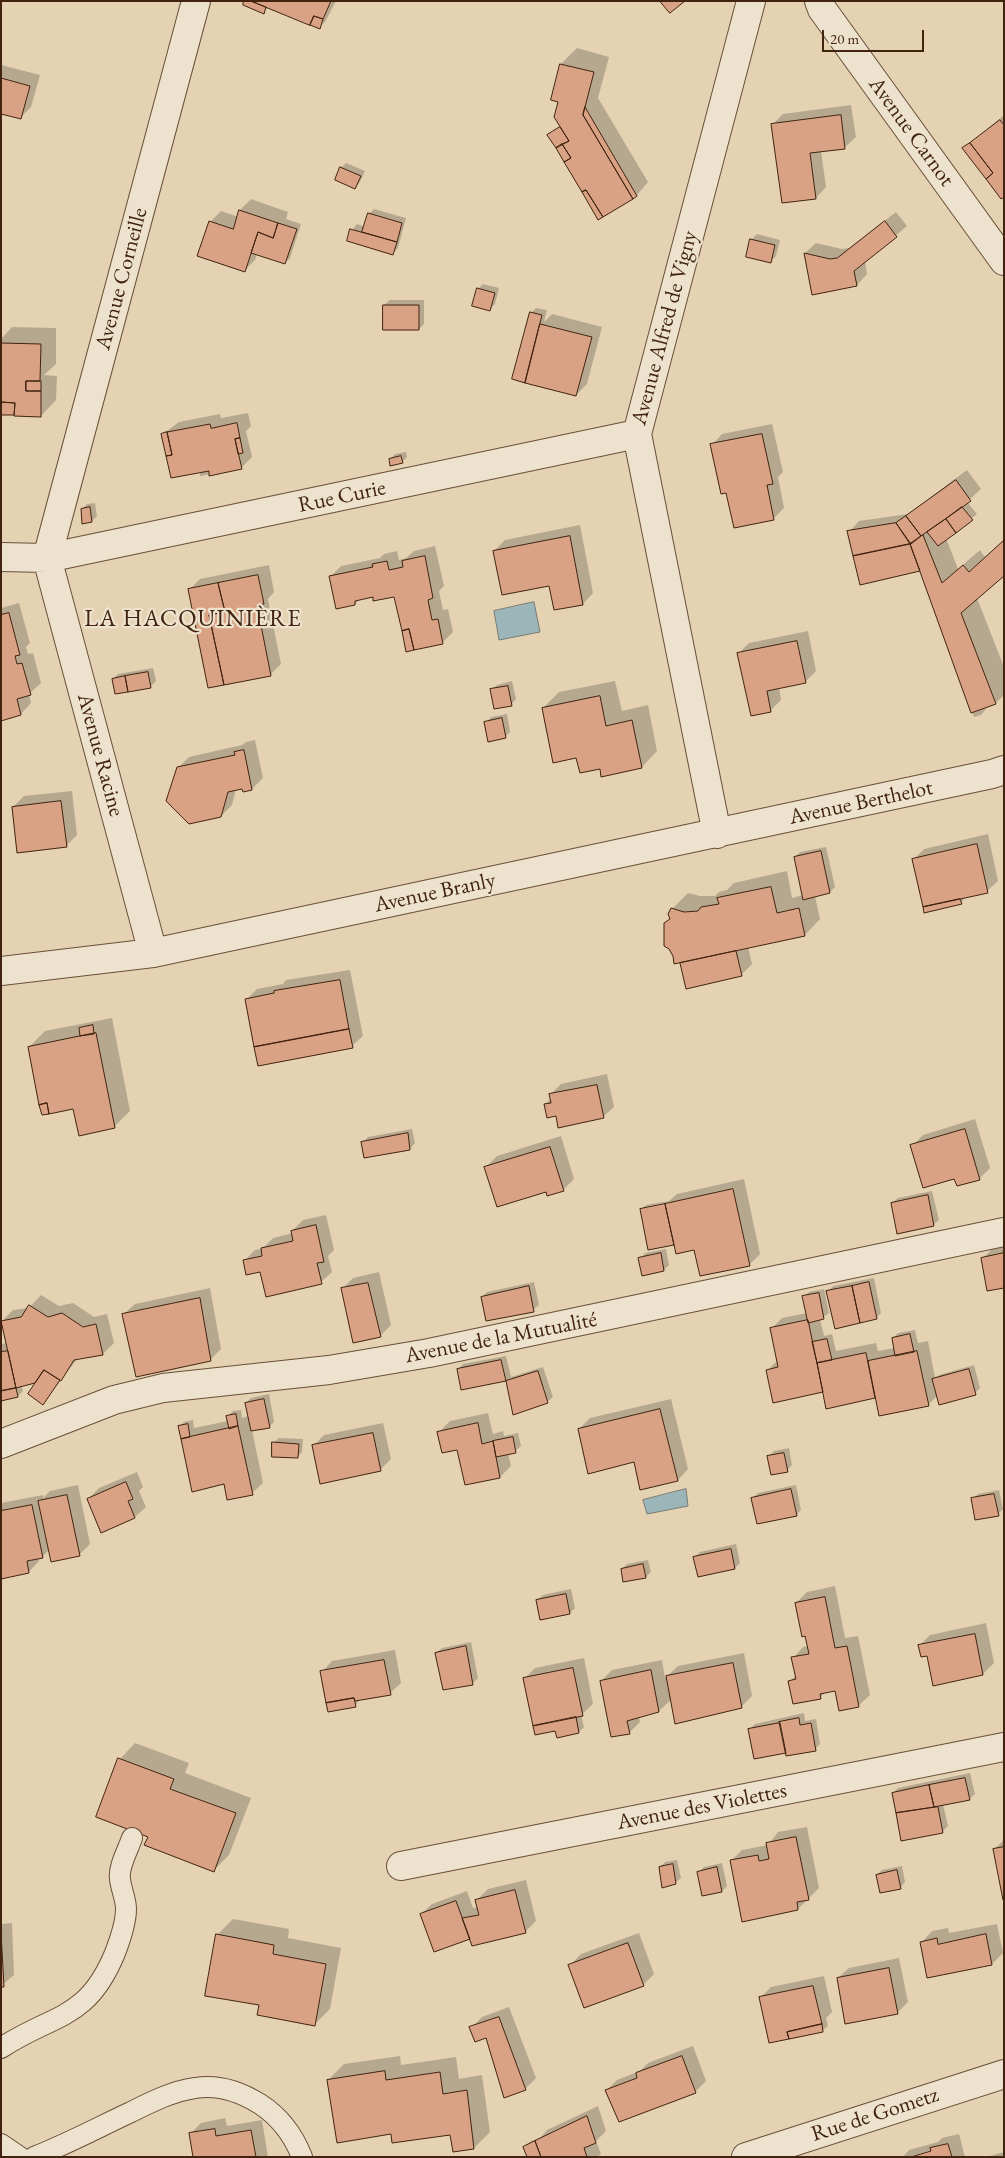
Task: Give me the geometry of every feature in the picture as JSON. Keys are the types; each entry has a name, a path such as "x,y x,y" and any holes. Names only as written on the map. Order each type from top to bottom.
{"street":[{"name":"Avenue Corneille","path":"47,558 196,1"},
{"name":"Avenue Alfred de Vigny","path":"717,834 636,434 751,1"},
{"name":"Avenue Carnot","path":"819,1 1004,261"},
{"name":"Rue Curie","path":"1,557 47,558 636,434"},
{"name":"Avenue Racine","path":"47,558 153,953"},
{"name":"Avenue Berthelot","path":"717,834 1004,770"},
{"name":"Avenue Branly","path":"1,971 153,953 717,834"},
{"name":"Avenue de la Mutualité","path":"1,1444 114,1400 163,1388 329,1370 429,1353 1004,1232"},
{"name":"Avenue des Violettes","path":"401,1866 1004,1747"},
{"name":"Rue de Gometz","path":"746,2157 1002,2082"}],"lane":[{"path":"1,2048 72,2011 96,1989 108,1969 120,1940 126,1909 119,1876 132,1838"},
{"path":"34,2157 154,2101 196,2088 215,2088 234,2091 247,2096 271,2111 289,2131 302,2157"},
{"path":"1,2144 20,2157"}],"water":[{"path":"534,602 540,632 499,640 494,611"},
{"path":"686,1489 688,1506 647,1514 643,1500"}],"building":[{"path":"244,1 251,1 266,7 264,14 243,5"},
{"path":"251,1 331,1 323,19 314,16 310,25"},
{"path":"660,1 685,1 670,13"},
{"path":"314,16 323,19 320,29 310,25"},
{"path":"560,64 594,72 583,115 633,199 603,217 586,190 582,192 564,162 571,158 562,144 569,141 554,117 558,102 551,100"},
{"path":"1,78 30,86 21,119 1,114"},
{"path":"585,107 637,196 633,199 583,115"},
{"path":"841,115 845,149 810,153 816,199 782,203 771,124"},
{"path":"1000,120 1004,125 1004,197 1001,199 986,179 993,173 970,143"},
{"path":"560,127 569,141 556,148 547,135"},
{"path":"970,143 993,173 986,179 962,148"},
{"path":"562,144 571,158 564,162 556,148"},
{"path":"340,167 361,176 355,189 335,180"},
{"path":"586,190 603,217 598,220 582,192"},
{"path":"239,210 278,223 273,238 258,232 245,272 197,256 209,221 233,229"},
{"path":"368,213 402,223 397,242 362,232"},
{"path":"885,221 897,237 854,271 857,286 812,295 804,253 830,259 837,258"},
{"path":"278,223 297,229 285,264 251,253 258,232 273,238"},
{"path":"350,229 397,242 393,255 347,241"},
{"path":"750,239 775,245 771,263 746,257"},
{"path":"477,288 495,293 490,311 472,306"},
{"path":"383,305 419,305 419,330 383,330"},
{"path":"530,312 542,315 525,383 512,379"},
{"path":"540,324 592,337 576,396 525,383"},
{"path":"1,343 41,344 40,381 26,381 26,391 41,391 41,417 14,416 15,403 1,402"},
{"path":"26,381 41,381 41,391 26,391"},
{"path":"1,402 15,403 14,415 1,415"},
{"path":"237,423 240,438 235,439 242,469 209,476 209,471 171,478 166,456 172,455 167,432 210,424 211,428"},
{"path":"167,432 172,455 166,456 161,434"},
{"path":"762,434 773,484 767,485 774,520 734,528 726,493 721,494 710,444"},
{"path":"240,438 243,453 238,454 235,439"},
{"path":"401,456 403,463 390,466 389,459"},
{"path":"956,480 971,501 921,536 906,516"},
{"path":"90,507 92,522 82,524 81,509"},
{"path":"962,507 973,520 956,533 946,519"},
{"path":"906,516 921,536 911,544 896,523"},
{"path":"946,519 956,533 938,546 927,532"},
{"path":"896,523 910,544 853,556 847,531"},
{"path":"923,535 942,583 963,565 969,572 1004,540 1004,576 961,613 996,704 971,713 910,544"},
{"path":"570,536 583,605 554,610 549,586 502,595 493,551"},
{"path":"910,544 920,571 860,585 853,556"},
{"path":"425,556 433,598 428,600 432,620 438,619 443,644 414,650 409,629 402,631 394,597 373,601 373,597 355,601 355,605 336,609 329,576 373,567 372,564 387,561 389,570 403,567 402,561"},
{"path":"258,575 264,604 257,605 271,676 224,685 209,615 225,612 218,583"},
{"path":"218,583 225,612 209,615 224,685 208,688 188,589"},
{"path":"9,613 20,655 15,656 17,664 22,663 31,695 17,699 21,715 1,721 1,615"},
{"path":"409,629 414,650 406,652 402,631"},
{"path":"797,641 806,683 767,691 771,712 751,716 737,653"},
{"path":"148,672 151,688 128,692 125,676"},
{"path":"125,676 128,692 115,694 112,679"},
{"path":"508,686 512,706 494,709 490,689"},
{"path":"600,696 606,726 632,720 642,768 601,777 600,769 580,773 576,758 553,763 542,708"},
{"path":"502,718 506,738 488,742 484,722"},
{"path":"244,750 252,790 243,792 242,789 228,792 221,817 189,824 166,801 177,767 235,755 234,752"},
{"path":"61,801 67,847 17,853 12,807"},
{"path":"977,844 988,893 923,907 912,859"},
{"path":"821,851 830,893 803,900 794,857"},
{"path":"771,887 777,913 799,908 805,936 674,964 673,956 669,949 664,946 664,923 670,919 668,914 671,908 684,912 698,911 701,907 719,904 717,898"},
{"path":"960,899 962,904 924,913 923,907"},
{"path":"736,951 742,976 686,989 680,963"},
{"path":"340,980 349,1029 254,1047 245,999 274,993 274,991"},
{"path":"93,1025 94,1034 80,1036 79,1028"},
{"path":"349,1029 353,1048 258,1066 254,1047"},
{"path":"96,1033 115,1128 79,1136 73,1109 49,1114 47,1103 39,1105 28,1047"},
{"path":"597,1085 604,1118 558,1128 556,1116 547,1118 544,1104 551,1103 549,1094"},
{"path":"47,1103 49,1114 42,1115 39,1105"},
{"path":"965,1129 980,1180 957,1186 954,1179 923,1188 910,1145"},
{"path":"408,1133 410,1150 364,1158 361,1142"},
{"path":"550,1147 564,1191 547,1196 546,1192 497,1207 484,1167"},
{"path":"733,1189 750,1266 700,1276 694,1250 676,1254 665,1204"},
{"path":"928,1195 934,1226 897,1234 891,1203"},
{"path":"665,1204 674,1245 648,1250 640,1209"},
{"path":"316,1225 324,1262 317,1263 322,1284 266,1297 260,1272 246,1275 243,1260 262,1256 261,1248 293,1241 291,1231"},
{"path":"661,1253 664,1271 642,1276 638,1258"},
{"path":"1004,1253 1004,1288 987,1291 981,1258"},
{"path":"869,1282 877,1319 860,1323 852,1286"},
{"path":"368,1283 381,1337 353,1343 341,1288"},
{"path":"529,1286 534,1312 486,1321 481,1297"},
{"path":"852,1286 860,1323 835,1329 826,1291"},
{"path":"819,1293 824,1319 808,1323 802,1296"},
{"path":"200,1298 211,1361 136,1377 122,1314"},
{"path":"29,1305 48,1317 62,1313 83,1327 96,1324 103,1355 74,1360 61,1381 44,1370 35,1383 16,1388 1,1321 21,1317"},
{"path":"808,1320 823,1392 773,1403 766,1370 778,1367 770,1328"},
{"path":"910,1334 914,1352 895,1356 892,1338"},
{"path":"827,1339 832,1360 817,1363 812,1342"},
{"path":"8,1351 16,1388 1,1391 1,1352"},
{"path":"917,1351 929,1406 879,1416 868,1361"},
{"path":"866,1353 875,1398 826,1409 817,1363"},
{"path":"501,1360 506,1381 461,1390 457,1369"},
{"path":"969,1369 976,1395 939,1405 932,1379"},
{"path":"44,1370 60,1380 43,1405 28,1394"},
{"path":"538,1371 548,1403 513,1415 506,1381"},
{"path":"16,1388 18,1397 1,1401 1,1391"},
{"path":"264,1399 270,1428 251,1431 245,1403"},
{"path":"660,1409 678,1481 640,1490 634,1462 588,1474 578,1429"},
{"path":"236,1414 238,1426 229,1429 226,1416"},
{"path":"478,1423 482,1444 493,1441 500,1478 465,1485 457,1450 442,1453 437,1432"},
{"path":"188,1424 190,1437 181,1439 178,1426"},
{"path":"238,1426 253,1495 227,1500 224,1484 192,1492 181,1439"},
{"path":"373,1433 381,1471 320,1484 312,1445"},
{"path":"513,1437 516,1453 496,1457 493,1441"},
{"path":"272,1442 299,1444 298,1458 272,1457"},
{"path":"784,1453 788,1472 771,1475 767,1456"},
{"path":"126,1482 133,1499 128,1501 135,1518 101,1533 87,1499"},
{"path":"791,1489 797,1516 757,1524 751,1498"},
{"path":"994,1494 999,1516 975,1520 971,1498"},
{"path":"67,1495 80,1556 51,1562 38,1501"},
{"path":"32,1505 43,1558 27,1561 29,1573 1,1579 1,1511"},
{"path":"731,1549 735,1569 698,1577 693,1557"},
{"path":"643,1564 646,1578 623,1582 621,1569"},
{"path":"566,1594 570,1614 540,1620 536,1600"},
{"path":"825,1597 835,1648 847,1646 859,1707 839,1711 835,1691 820,1694 821,1699 793,1704 788,1681 796,1679 791,1657 809,1654 805,1636 802,1637 795,1603"},
{"path":"975,1634 983,1675 933,1686 927,1656 921,1657 918,1645"},
{"path":"466,1646 473,1685 443,1690 435,1653"},
{"path":"384,1660 391,1695 355,1701 354,1698 326,1703 320,1671"},
{"path":"733,1663 742,1708 675,1724 666,1676"},
{"path":"573,1668 583,1716 533,1726 523,1678"},
{"path":"651,1670 659,1712 627,1721 630,1734 611,1737 600,1681"},
{"path":"354,1698 356,1707 328,1712 326,1703"},
{"path":"576,1717 579,1733 557,1738 555,1731 535,1735 533,1726"},
{"path":"799,1718 800,1725 811,1723 816,1751 786,1756 779,1722"},
{"path":"780,1723 786,1753 754,1759 748,1729"},
{"path":"118,1758 174,1779 170,1789 236,1813 214,1872 144,1845 148,1837 96,1817"},
{"path":"965,1778 970,1800 934,1807 929,1785"},
{"path":"929,1785 934,1807 896,1813 892,1793"},
{"path":"938,1807 943,1833 901,1841 896,1813"},
{"path":"796,1837 809,1900 797,1902 798,1910 742,1922 730,1860 758,1855 759,1861 769,1859 766,1843"},
{"path":"1004,1847 1004,1899 1003,1900 993,1849"},
{"path":"673,1864 676,1884 662,1888 659,1867"},
{"path":"717,1867 722,1892 702,1896 697,1872"},
{"path":"897,1870 901,1889 880,1893 876,1875"},
{"path":"515,1890 526,1933 472,1946 462,1918 479,1915 475,1900"},
{"path":"456,1901 470,1939 434,1952 420,1914"},
{"path":"1,1933 4,1987 1,1987"},
{"path":"216,1934 274,1945 273,1954 326,1964 315,2026 257,2015 259,2005 205,1996"},
{"path":"986,1934 992,1965 927,1978 920,1942 937,1938 938,1944"},
{"path":"628,1943 644,1986 584,2008 568,1965"},
{"path":"889,1968 898,2014 845,2024 837,1978"},
{"path":"813,1986 822,2024 787,2032 789,2039 769,2043 759,1997"},
{"path":"499,2017 526,2090 504,2098 486,2038 475,2042 469,2027"},
{"path":"822,2024 823,2032 789,2039 787,2032"},
{"path":"682,2056 696,2093 619,2122 605,2090 637,2078 636,2073"},
{"path":"385,2071 386,2080 440,2072 443,2094 467,2090 474,2149 453,2152 450,2135 392,2143 391,2134 337,2143 327,2080"},
{"path":"587,2116 596,2143 584,2148 587,2157 541,2157 535,2141"},
{"path":"215,2129 216,2136 251,2130 256,2157 193,2157 189,2133"},
{"path":"535,2141 541,2157 527,2157 523,2147"},
{"path":"948,2144 952,2157 911,2157 931,2151 930,2148"}],"district":[{"name":"LA HACQUINIÈRE","path":"193,619"}]}
